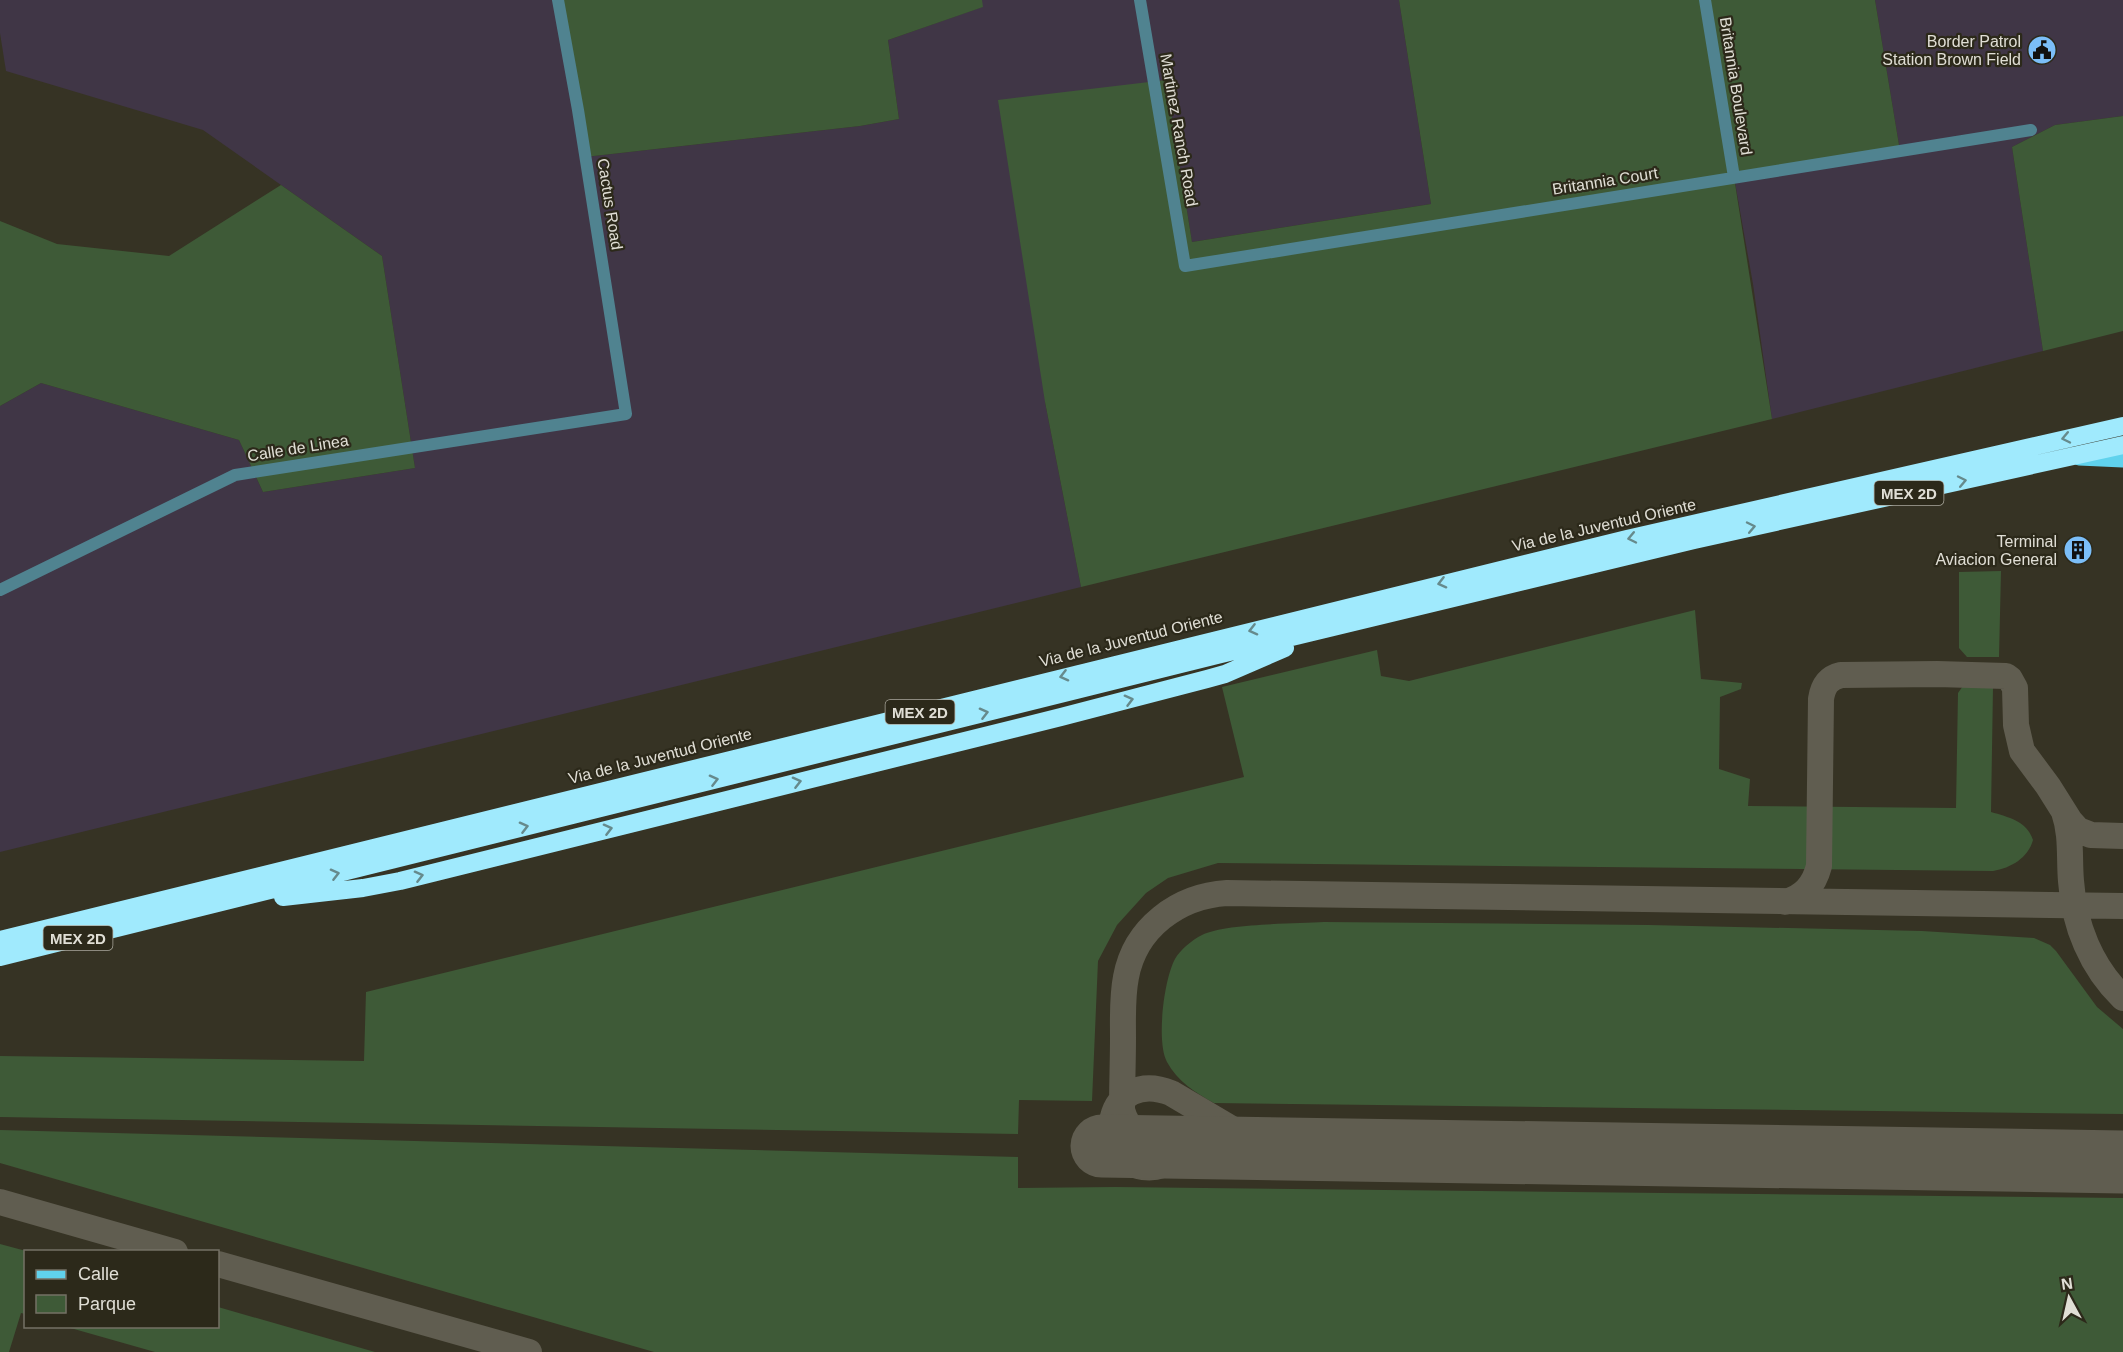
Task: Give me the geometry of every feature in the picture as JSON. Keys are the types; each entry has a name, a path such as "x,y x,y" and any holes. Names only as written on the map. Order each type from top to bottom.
{"highway":[{"name":"Via de la Juventud Oriente","path":"154,911 215,904 1325,629 1974,458 2123,426"},
{"name":"Via de la Juventud Oriente","path":"154,911 1239,633 1615,541 1692,533 2123,446"},
{"name":"MEX 2D","path":"0,940 154,911"},
{"name":"MEX 2D","path":"0,957 154,911"}],"main road":[{"path":"2070,458 2123,460"}],"street":[{"name":"Cactus Road","path":"558,0 578,110 626,414"},
{"name":"Martinez Ranch Road","path":"1140,0 1185,266"},
{"name":"Britannia Boulevard","path":"1705,0 1734,177"},
{"name":"Britannia Court","path":"1185,266 2031,130"},
{"name":"Calle de Linea","path":"0,590 235,475 626,414"}],"shaded area":[{"path":"0,0 559,0 585,157 860,126 899,119 888,40 982,7 982,0 1399,0 1431,204 1192,242 1166,80 1045,402 1081,587 0,852 0,406 41,383 239,440 263,492 415,468 382,256 203,130 6,71 0,33"},
{"path":"1875,0 2123,0 2123,116 2055,125 2012,147 2043,351 1772,419 1753,284 1734,177 1900,151"}],"green space":[{"path":"558,0 982,0 983,7 888,40 899,119 860,126 585,157"},
{"path":"1399,0 1875,0 1900,151 1734,177 1772,419 1081,587 1045,402 998,100 1166,80 1192,242 1431,204"},
{"path":"2123,116 2123,331 2043,351 2012,147 2055,125"},
{"path":"281,185 382,256 415,468 263,492 239,440 41,383 0,406 0,221 57,244 169,256"},
{"path":"2001,571 1999,657 1967,657 1959,648 1959,572"},
{"path":"1695,610 1701,679 1742,683 1741,689 1720,697 1719,769 1750,779 1748,806 1956,808 1958,693 1965,683 1990,683 1993,687 1991,812 2016,821 2026,828 2033,840 2027,852 2012,865 1993,871 1218,863 1168,878 1146,893 1117,925 1098,961 1092,1101 1019,1100 1018,1134 0,1117 0,1056 364,1061 366,992 1244,777 1222,687 1377,650 1381,676 1409,681"},
{"path":"1324,922 1649,925 1922,931 2034,938 2050,945 2056,951 2097,1007 2123,1029 2123,1114 1214,1103 1188,1086 1167,1062 1162,1040 1165,995 1171,968 1180,952 1202,935 1227,928"},
{"path":"0,1130 1018,1157 1018,1188 1115,1187 2123,1198 2123,1352 654,1352 0,1163"},
{"path":"0,1244 24,1250 24,1314 21,1313 9,1352 0,1352"},
{"path":"219,1307 375,1352 155,1352 71,1328 219,1328"}],"taxiway":[{"path":"1785,902 1798,897 1807,889 1819,866 1821,699 1827,683 1841,675 2006,676 2015,688 2016,725 2022,751 2070,821 2078,830 2091,835 2123,836"},
{"path":"2064,812 2069,838 2073,897 2080,929 2093,959 2123,998"},
{"path":"1162,1147 1136,1134 1128,1124 1122,1110 1123,1007 1126,977 1131,959 1149,930 1176,908 1209,895 1227,893 2123,906"},
{"path":"1208,1148 1191,1149 1164,1164 1152,1167 1143,1167 1127,1161 1116,1149 1112,1134 1113,1118 1119,1103 1131,1093 1149,1088 1171,1093 1259,1145 1282,1149"},
{"path":"2081,1161 2123,1158"},
{"path":"0,1202 168,1250"},
{"path":"219,1264 529,1352"}],"runway":[{"path":"1102,1146 2123,1162"}],"place":[{"name":"Border Patrol Station Brown Field","path":"2042,50"},
{"name":"Terminal Aviacion General","path":"2078,550"}]}
